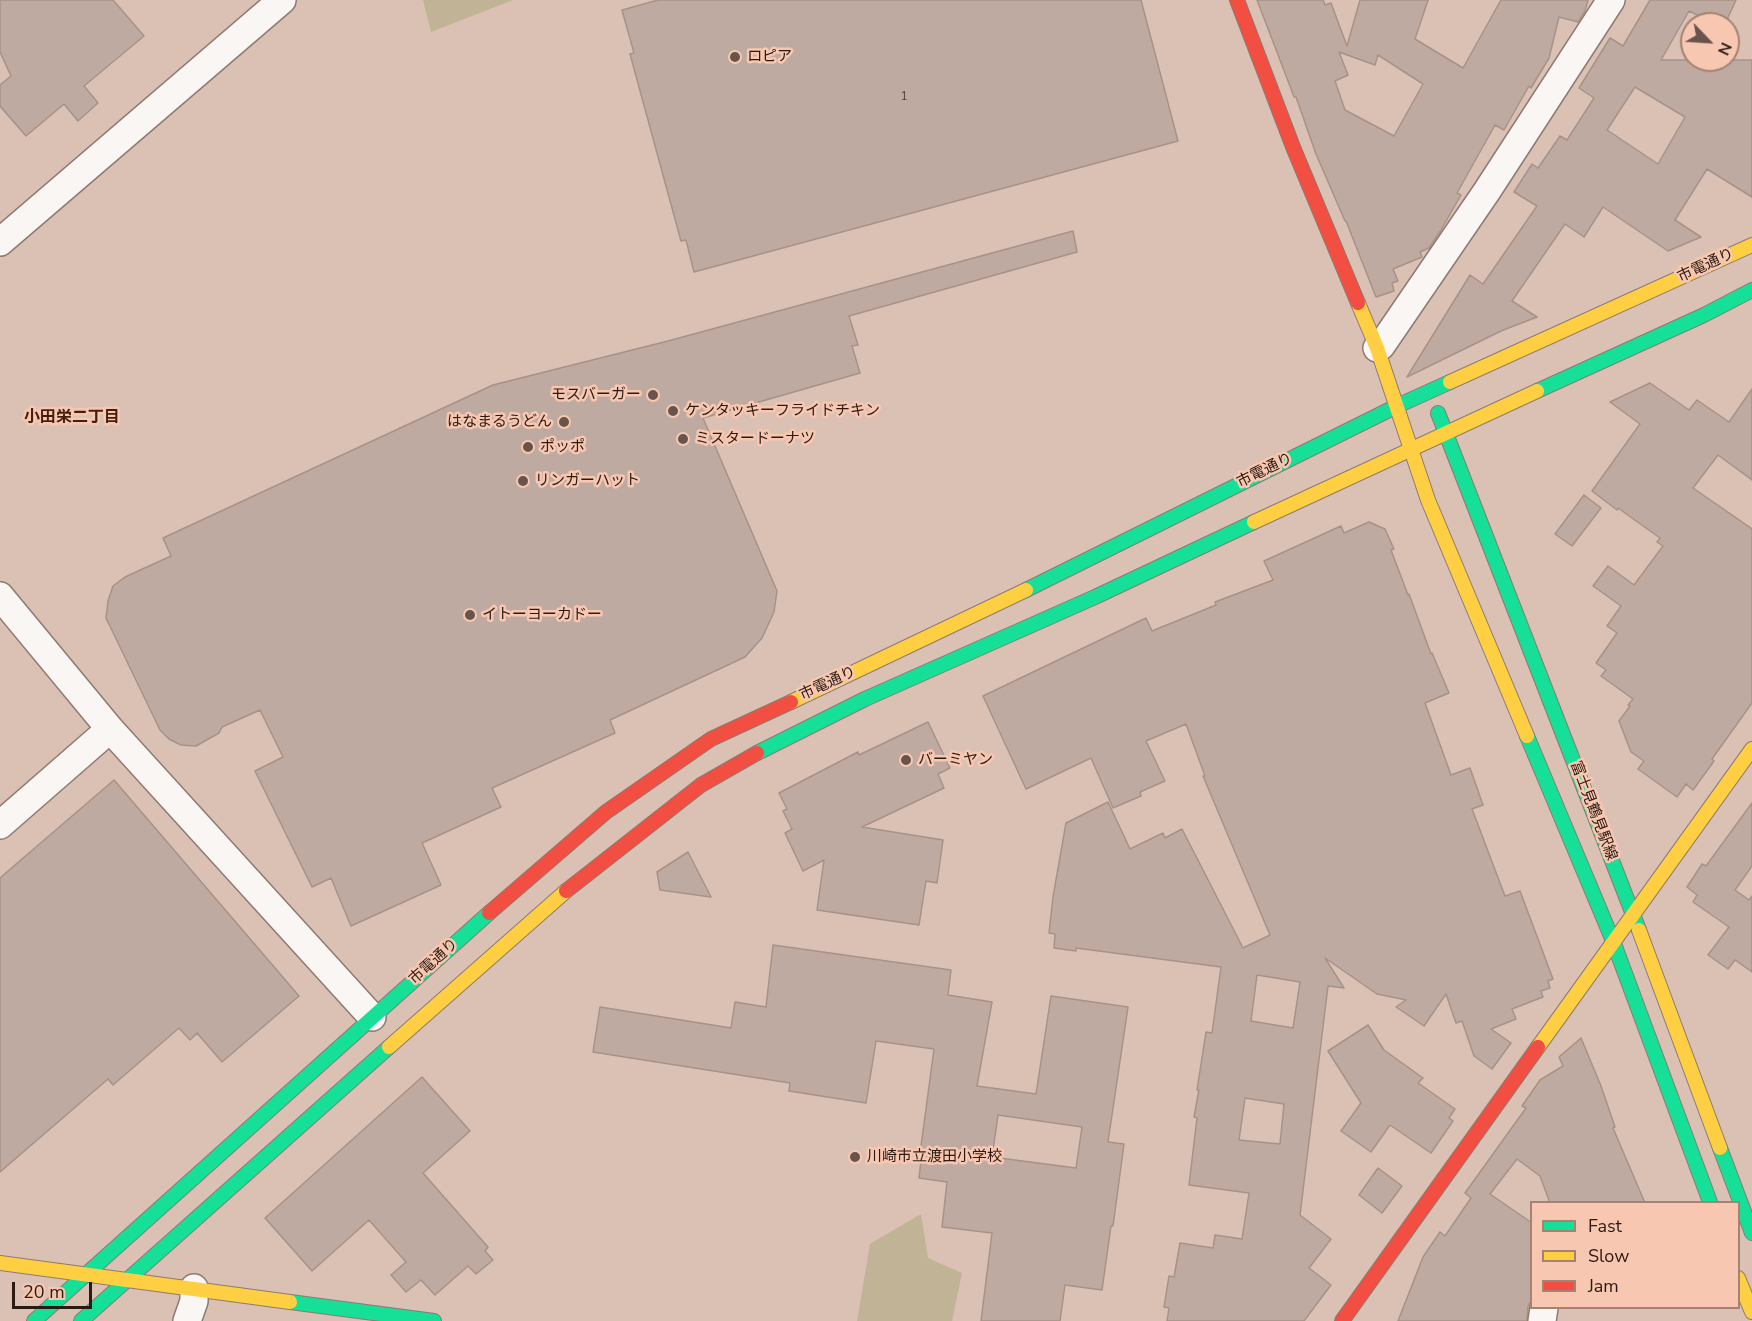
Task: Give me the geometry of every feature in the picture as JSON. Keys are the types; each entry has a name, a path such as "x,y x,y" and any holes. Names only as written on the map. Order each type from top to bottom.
{"street":[{"path":"0,242 282,0"},
{"name":"富士見鶴見駅線","path":"1237,0 1293,147 1377,348 1428,500 1613,941 1709,1201"},
{"path":"1377,348 1381,346 1487,191 1611,0"},
{"name":"市電通り","path":"34,1321 372,1017 606,812 711,739 975,615 1397,406 1752,245"},
{"name":"市電通り","path":"81,1321 550,903 701,785 772,744 865,699 1095,597 1704,315 1752,290"},
{"name":"富士見鶴見駅線","path":"1430,392 1633,913 1752,1233"},
{"path":"0,596 110,729 372,1017"},
{"path":"0,825 110,729"},
{"path":"1342,1321 1752,749"},
{"path":"0,1263 194,1288 397,1318 434,1321"},
{"path":"1740,1283 1752,1312"},
{"path":"187,1321 194,1301 194,1288"}],"shaded area":[{"path":"423,0 513,0 431,32"},
{"path":"921,1214 928,1258 962,1273 952,1321 857,1321 870,1244"}],"building":[{"path":"0,0 113,0 144,36 84,86 98,103 78,121 64,104 26,136 0,106 0,85 11,76 0,52"},
{"path":"658,0 1141,0 1178,141 694,272 686,240 681,241 630,54 634,53 622,10"},
{"path":"1257,0 1323,0 1325,5 1331,3 1347,46 1360,0 1428,0 1415,39 1463,68 1501,0 1588,0 1585,11 1578,22 1559,17 1549,58 1531,88 1529,86 1504,130 1495,125 1457,193 1461,195 1429,248 1420,252 1422,257 1393,269 1398,281 1392,283 1394,291 1376,297 1316,154","holes":["1339,52 1375,65 1378,55 1423,84 1394,136 1345,110 1335,81 1348,75"]},
{"path":"1650,0 1736,0 1730,12 1680,12 1680,27 1661,60 1680,60 1680,72 1740,72 1740,60 1752,60 1752,197 1707,169 1675,220 1701,237 1668,251 1603,207 1584,237 1565,224 1512,301 1537,317 1501,331 1407,377 1470,275 1483,284 1537,206 1514,192 1532,164 1538,168 1560,136 1567,140 1594,98 1579,88 1610,38 1623,46","holes":["1635,87 1685,117 1658,164 1607,130"]},
{"name":"イトーヨーカドー","path":"1073,231 1077,252 849,316 858,345 852,346 860,373 703,418 777,591 774,612 762,638 745,657 610,720 615,733 492,788 501,807 422,843 441,885 351,926 331,878 312,887 255,771 283,757 260,710 222,727 219,733 196,746 181,745 169,739 160,730 106,618 113,586 125,577 171,556 163,538 493,385 668,341"},
{"path":"1650,383 1689,410 1697,400 1729,422 1752,389 1752,480 1718,455 1693,488 1752,529 1752,703 1693,790 1686,784 1677,797 1638,769 1644,761 1631,752 1619,721 1633,699 1601,676 1606,670 1596,663 1617,633 1607,626 1621,606 1593,586 1608,566 1634,585 1663,546 1657,542 1660,538 1592,491 1640,424 1610,402"},
{"path":"1584,495 1601,508 1572,546 1555,534"},
{"path":"1369,522 1385,529 1431,654 1449,693 1425,703 1451,775 1470,768 1483,805 1472,809 1505,896 1520,891 1553,979 1548,981 1550,988 1541,991 1543,997 1512,1009 1516,1019 1491,1029 1511,1043 1492,1069 1474,1056 1462,1021 1456,1023 1446,994 1424,1026 1396,1007 1406,1000 1377,994 1325,958 1344,988 1328,986 1300,1215 1331,1239 1309,1268 1331,1285 1304,1321 1167,1321 1169,1308 1164,1307 1169,1276 1174,1277 1180,1243 1213,1248 1215,1235 1242,1239 1249,1193 1189,1185 1197,1118 1194,1117 1199,1090 1197,1090 1206,1032 1212,1033 1221,967 1076,948 1076,951 1054,948 1055,934 1049,933 1066,823 1108,802 1130,849 1163,833 1165,838 1182,829 1243,948 1270,935 1203,776 1205,776 1186,724 1146,741 1165,781 1140,792 1141,796 1113,808 1091,758 1026,789 983,696 1146,618 1152,631 1216,605 1215,602 1273,580 1264,561 1341,526 1344,533","holes":["1257,975 1300,982 1293,1028 1251,1021","1245,1098 1284,1104 1280,1144 1239,1140"]},
{"path":"928,722 950,768 938,774 944,788 862,827 943,840 937,883 926,881 919,925 817,910 824,860 803,871 785,833 792,829 783,811 787,809 779,793 858,752 859,755"},
{"path":"114,780 299,996 222,1062 197,1033 190,1040 179,1028 113,1085 108,1079 0,1172 0,878"},
{"path":"1752,803 1752,866 1735,890 1749,900 1752,896 1752,972 1735,960 1728,969 1708,955 1729,927 1693,902 1697,895 1687,887 1702,864 1706,866"},
{"path":"688,852 711,897 660,890 657,872"},
{"path":"773,945 951,970 948,995 992,1002 977,1086 1036,1094 1051,996 1128,1007 1108,1142 1124,1144 1102,1290 1065,1285 1060,1321 981,1321 992,1233 942,1227 947,1182 919,1178 921,1161 919,1161 934,1049 876,1041 866,1103 789,1091 790,1083 593,1052 600,1007 731,1028 735,1002 766,1007","holes":["998,1115 1082,1127 1076,1168 992,1157"]},
{"path":"1368,1025 1384,1050 1423,1078 1418,1083 1455,1109 1449,1118 1453,1121 1431,1153 1390,1125 1371,1152 1341,1131 1361,1103 1328,1051"},
{"path":"1581,1038 1601,1086 1615,1127 1613,1128 1644,1201 1549,1201 1540,1176 1517,1159 1490,1194 1530,1222 1530,1302 1527,1321 1398,1321 1423,1257 1440,1232 1445,1236 1471,1198 1465,1193 1526,1108 1522,1106 1540,1080 1563,1066 1559,1057"},
{"path":"422,1077 470,1131 423,1173 488,1247 485,1251 493,1260 476,1274 468,1266 435,1295 421,1280 406,1292 391,1275 406,1262 369,1220 312,1271 265,1218"},
{"path":"1378,1168 1402,1186 1382,1213 1359,1195"}],"traffic: fast":[{"path":"1537,391 1704,315 1752,290"},
{"path":"1026,590 1450,382"},
{"path":"1438,413 1639,930"},
{"path":"757,753 865,699 1095,597 1254,522"},
{"path":"1527,736 1613,941 1710,1201"},
{"path":"34,1321 489,913"},
{"path":"81,1321 389,1047"},
{"path":"1720,1148 1740,1201"},
{"path":"1740,1201 1752,1233"},
{"path":"290,1302 434,1321"}],"traffic: slow":[{"path":"1450,382 1752,245"},
{"path":"1358,303 1377,348 1428,500 1527,736"},
{"path":"1254,522 1537,391"},
{"path":"791,702 1026,590"},
{"path":"1538,1047 1752,749"},
{"path":"389,1047 566,891"},
{"path":"1639,930 1720,1148"},
{"path":"0,1263 290,1302"},
{"path":"1740,1283 1752,1312"}],"traffic: jam":[{"path":"1237,0 1293,147 1358,303"},
{"path":"489,913 606,812 711,739 791,702"},
{"path":"566,891 701,785 757,753"},
{"path":"1342,1321 1538,1047"}],"place":[{"name":"ロピア","path":"735,57"},
{"name":"モスバーガー","path":"653,395"},
{"name":"ケンタッキーフライドチキン","path":"673,411"},
{"name":"はなまるうどん","path":"564,422"},
{"name":"ミスタードーナツ","path":"683,439"},
{"name":"ポッポ","path":"528,447"},
{"name":"リンガーハット","path":"523,481"},
{"name":"イトーヨーカドー","path":"470,615"},
{"name":"バーミヤン","path":"906,760"},
{"name":"川崎市立渡田小学校","path":"855,1157"}],"district":[{"name":"小田栄二丁目","path":"72,418"}]}
